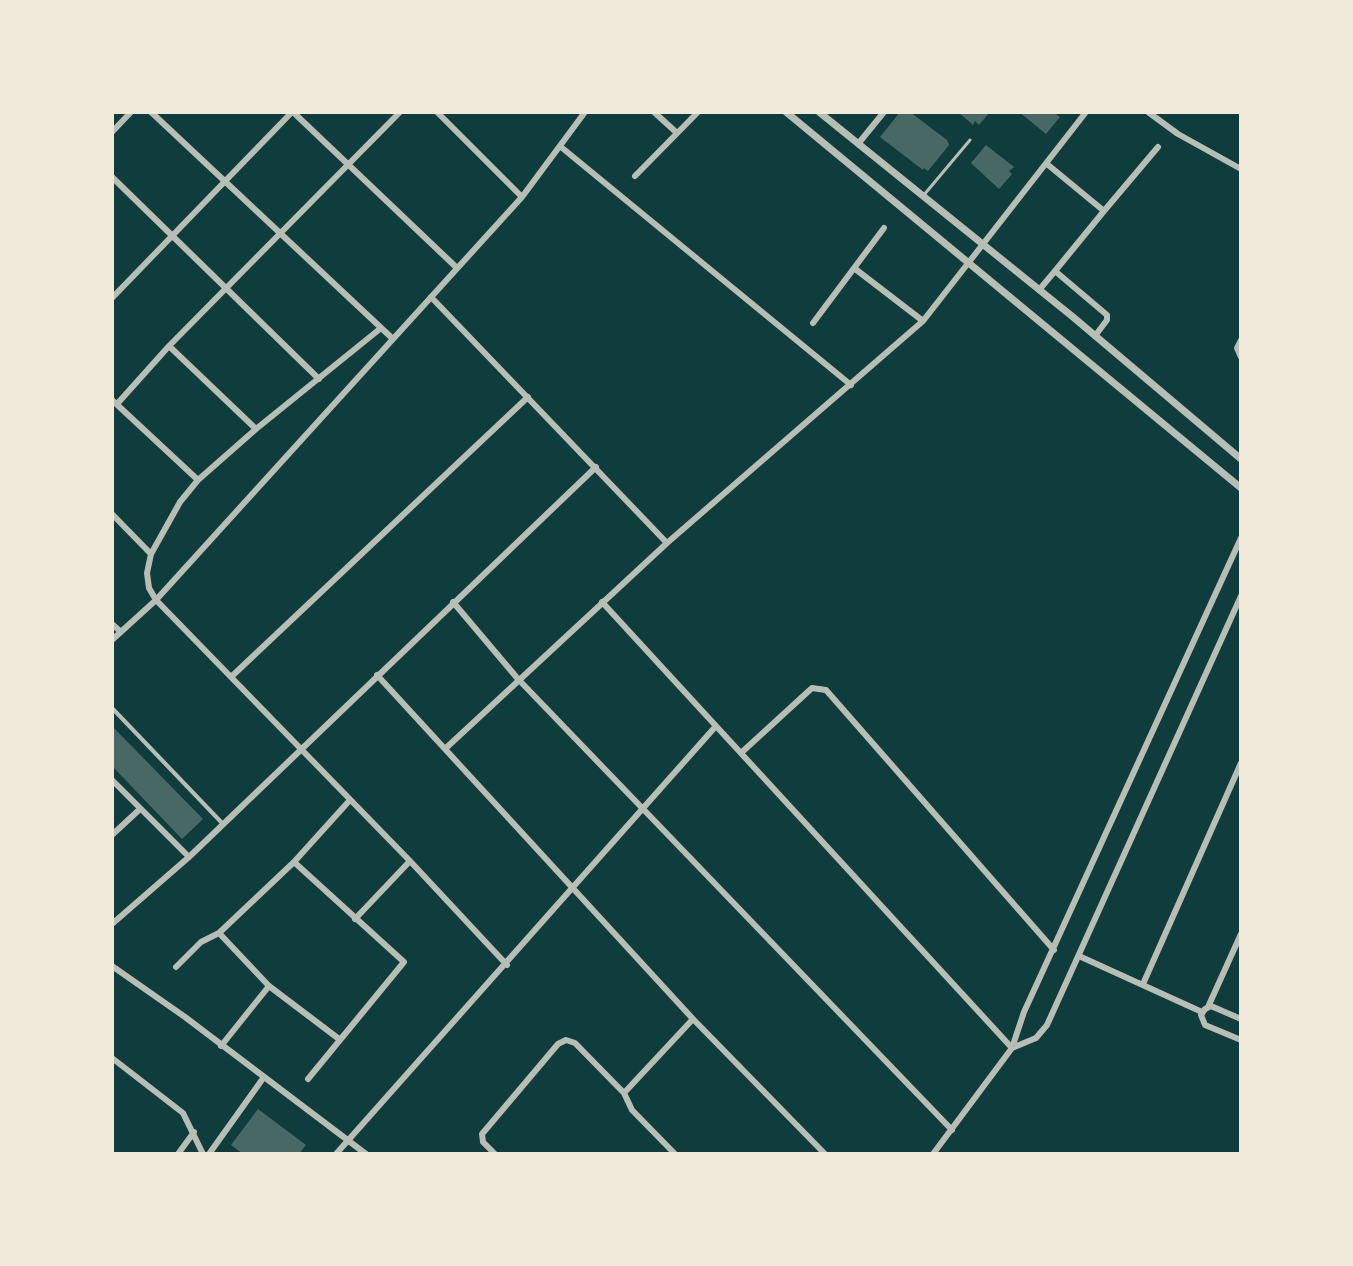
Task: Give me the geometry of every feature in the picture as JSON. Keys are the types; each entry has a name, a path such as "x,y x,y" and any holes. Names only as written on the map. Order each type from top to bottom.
{"street":[{"path":"112,132 131,112"},
{"path":"151,112 222,182 393,339"},
{"path":"114,293 292,112 457,268"},
{"path":"198,480 115,402 400,112"},
{"path":"437,112 522,197"},
{"path":"112,640 156,600 522,197 585,112"},
{"path":"654,112 677,133"},
{"path":"635,176 698,112"},
{"path":"786,112 1241,488"},
{"path":"819,112 1241,459"},
{"path":"858,144 884,112"},
{"path":"446,748 667,543 923,321 1086,112"},
{"path":"1148,112 1178,134 1241,169"},
{"path":"561,147 851,385"},
{"path":"1039,290 1158,147"},
{"path":"1047,164 1104,211"},
{"path":"112,177 319,379"},
{"path":"813,323 884,228"},
{"path":"854,268 923,321"},
{"path":"1055,271 1107,315 1107,320 1095,336"},
{"path":"431,297 667,543"},
{"path":"381,328 198,480 180,502 151,554 147,573 149,588 156,600 302,748 507,965"},
{"path":"1241,340 1237,348 1241,357"},
{"path":"169,346 256,429"},
{"path":"231,677 528,397"},
{"path":"112,924 189,857 596,467"},
{"path":"112,514 151,554"},
{"path":"933,1154 1012,1048 1024,1012 1241,538"},
{"path":"1012,1048 1036,1038 1047,1025 1241,596"},
{"path":"453,602 518,679 952,1130"},
{"path":"602,602 1012,1048"},
{"path":"1232,615 1241,620"},
{"path":"112,624 121,632"},
{"path":"377,675 693,1019 825,1154"},
{"path":"741,753 812,688 826,690 1054,950"},
{"path":"112,708 223,824"},
{"path":"336,1154 716,726"},
{"path":"1143,984 1241,763"},
{"path":"112,780 189,857"},
{"path":"176,967 201,942 219,933 294,862 350,800"},
{"path":"112,835 140,809"},
{"path":"355,919 410,861"},
{"path":"294,862 404,962 308,1079"},
{"path":"219,933 269,986 339,1039"},
{"path":"1241,934 1201,1019 1205,1025 1241,1040"},
{"path":"1079,956 1205,1009 1215,1006 1241,1019"},
{"path":"112,966 185,1017 366,1154"},
{"path":"221,1046 269,986"},
{"path":"624,1093 693,1019"},
{"path":"495,1154 480,1138 482,1134 558,1044 566,1040 575,1043 624,1093 632,1110 675,1154"},
{"path":"112,1058 183,1113 206,1154 264,1077"},
{"path":"178,1154 194,1132"}],"lane":[{"path":"923,196 970,140"}],"building":[{"path":"900,112 910,112 947,140 949,145 928,171 880,137"},
{"path":"958,112 990,112 979,125 975,121 973,125"},
{"path":"1019,112 1053,112 1060,117 1046,134"},
{"path":"986,145 1014,167 999,189 971,163"},
{"path":"112,726 203,819 182,839 112,766"},
{"path":"258,1109 306,1145 299,1154 243,1154 231,1145"}]}
